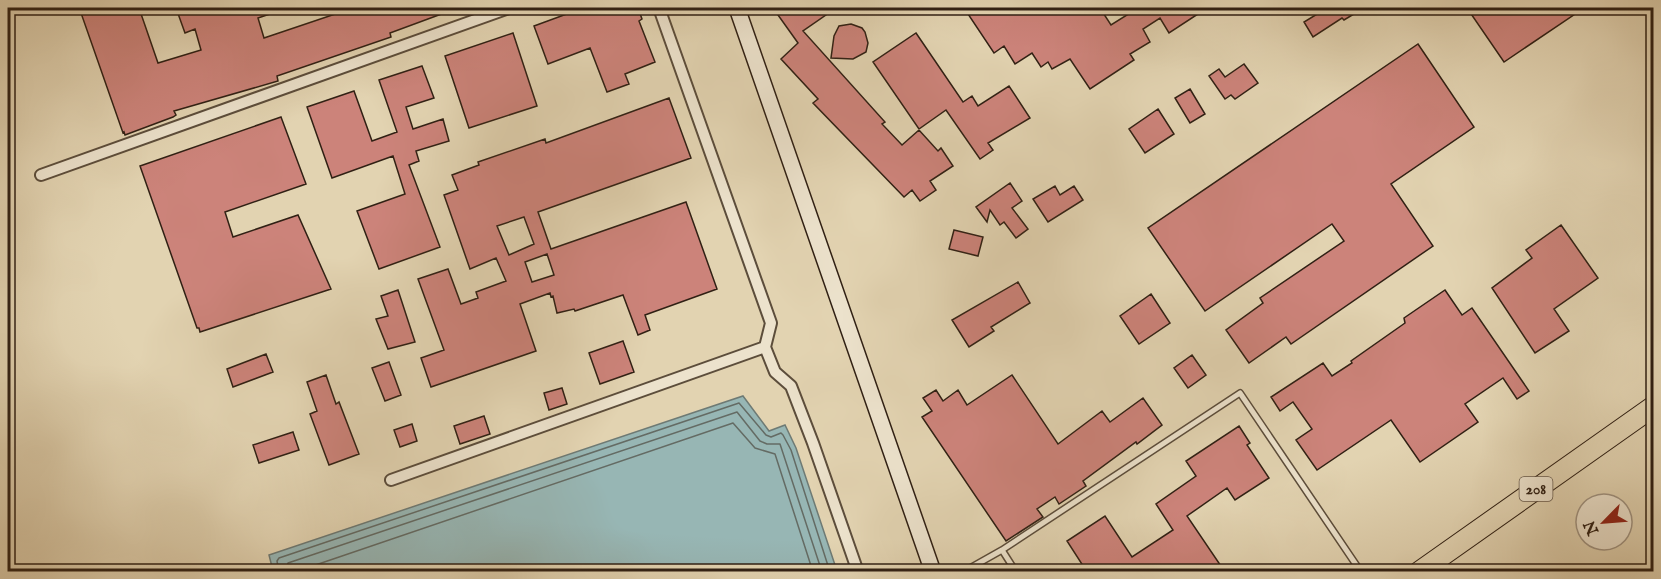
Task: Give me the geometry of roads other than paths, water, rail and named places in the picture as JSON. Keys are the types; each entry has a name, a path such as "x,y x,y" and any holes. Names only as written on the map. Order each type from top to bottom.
{"highway":[{"name":"208","path":"1419,572 1653,406"}],"street":[{"path":"41,175 509,8"},
{"path":"659,8 771,323 765,347 776,372 791,386 858,572"},
{"path":"737,8 933,572"},
{"path":"391,480 765,347"}],"lane":[{"path":"963,572 1002,550 1240,393 1361,572"},
{"path":"1002,550 1016,572"}],"water":[{"path":"743,396 769,431 785,425 796,448 837,571 273,571 269,555"}]}
